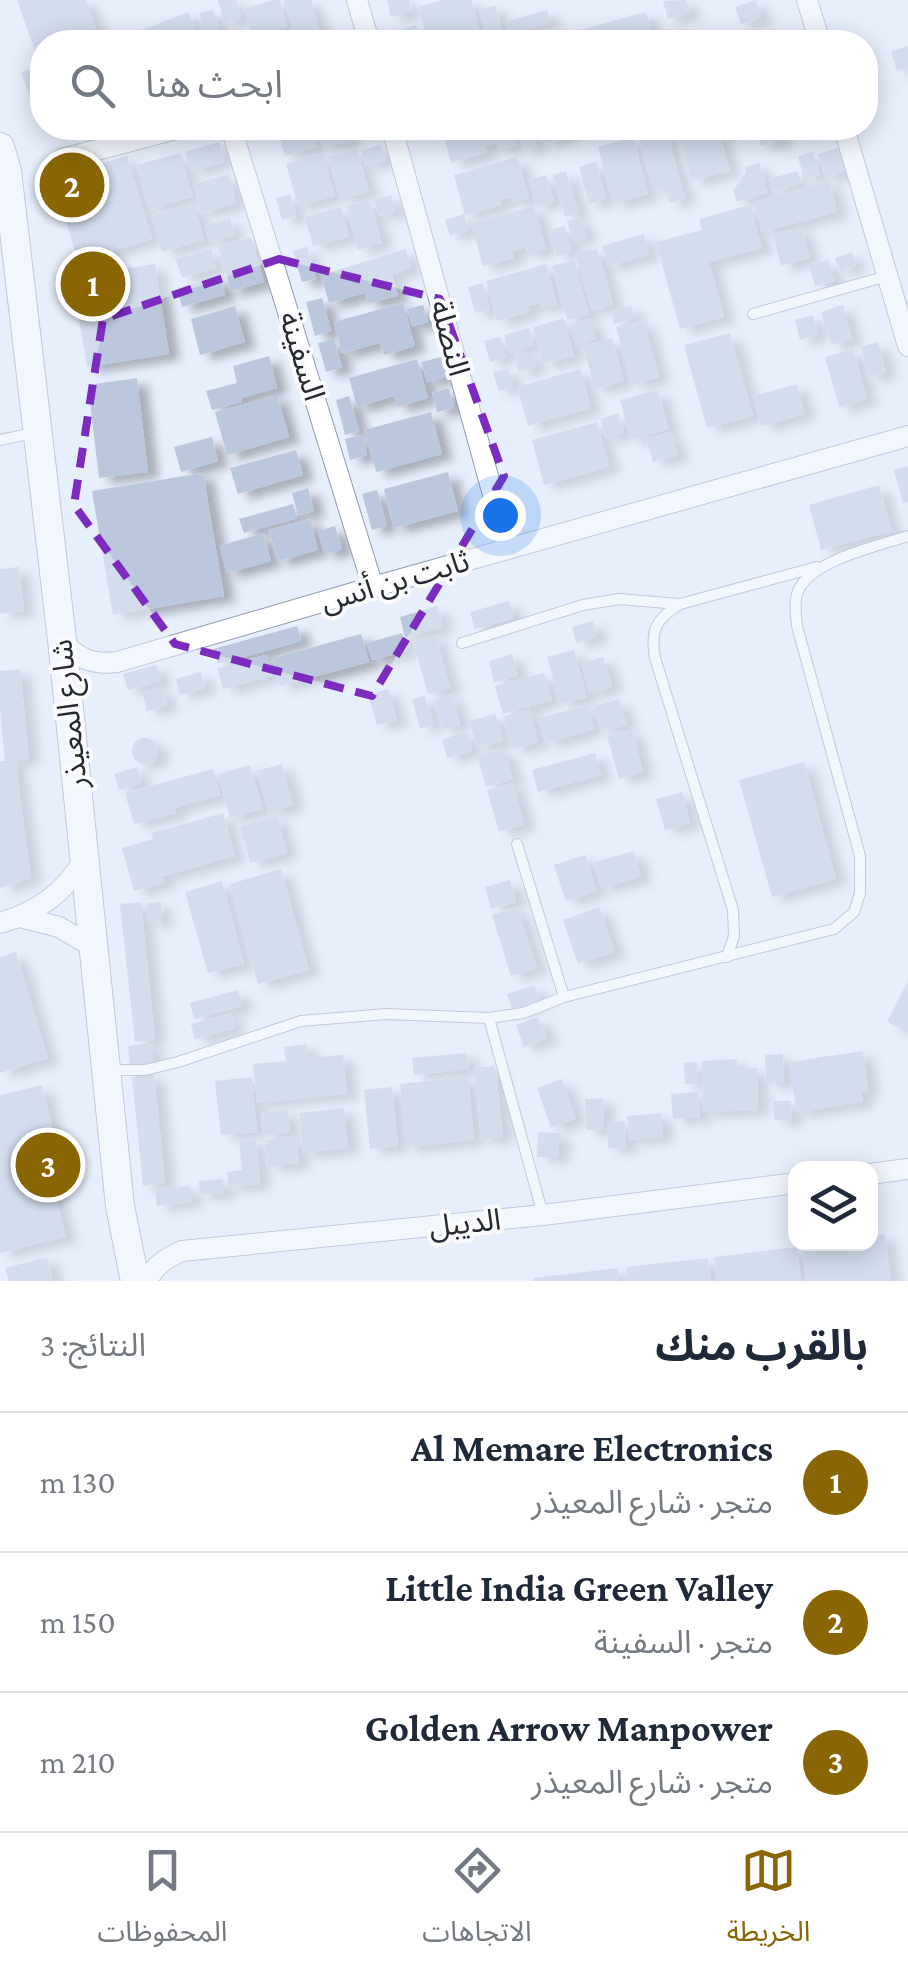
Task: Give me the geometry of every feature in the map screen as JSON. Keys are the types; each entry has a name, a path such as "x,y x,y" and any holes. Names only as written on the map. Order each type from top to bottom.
{"street":[{"path":"357,0 366,30"},
{"path":"807,0 816,30"},
{"path":"63,160 136,140"},
{"name":"السفينة","path":"235,140 373,587"},
{"name":"النصلة","path":"395,140 508,549"},
{"path":"848,140 908,346"},
{"name":"شارع المعيذر","path":"0,147 7,171 62,640 120,1206 135,1281"},
{"name":"ثابت بن أنس","path":"62,640 80,658 104,664 117,662 908,436"},
{"path":"10,920 52,899 76,874 84,859"},
{"path":"10,920 59,927 93,948"},
{"path":"878,1173 908,1170"},
{"name":"الديبل","path":"147,1281 165,1258 182,1251 543,1215 788,1185"}],"lane":[{"path":"753,314 888,276"},
{"path":"0,440 38,432"},
{"path":"727,956 734,936 733,910 652,642 655,627 663,614 680,604 827,564 908,536"},
{"path":"105,1070 145,1070 178,1062 301,1020 386,1014 489,1018 524,1013 564,998 834,929 854,912 860,892 860,856 797,626 795,601 799,588 810,575 827,564"},
{"path":"462,644 583,605 619,599 680,604"},
{"path":"518,844 564,998"},
{"path":"489,1018 543,1215"}],"highlighted area":[{"path":"279,259 440,299 504,476 372,696 175,644 74,505 103,319"}],"building":[{"path":"17,0 86,0 96,30 30,30 30,37"},
{"path":"218,0 236,0 241,18 224,22"},
{"path":"280,0 287,27 250,30 244,8"},
{"path":"284,0 311,0 319,30 292,30"},
{"path":"387,0 409,0 412,11 391,17"},
{"path":"442,0 471,0 480,30 425,30 418,7"},
{"path":"686,0 690,13 668,19 663,1"},
{"path":"756,0 761,18 741,24 735,7"},
{"path":"495,5 502,30 484,30 479,10"},
{"path":"213,10 218,30 204,30 199,13"},
{"path":"547,10 550,22 509,30 507,21"},
{"path":"188,12 195,30 142,30"},
{"path":"646,12 651,30 580,30"},
{"path":"908,46 908,67 897,71 891,51"},
{"path":"30,69 30,96 21,73"},
{"path":"280,140 315,140 317,147 285,156"},
{"path":"321,140 352,140 323,148"},
{"path":"445,140 515,140 516,145 499,150 497,143 485,146 487,153 451,163"},
{"path":"521,140 535,140 537,146 524,150"},
{"path":"634,140 648,194 613,204 598,147"},
{"path":"639,140 669,140 685,199 670,203 665,188 654,191"},
{"path":"680,140 721,140 730,171 691,181"},
{"path":"759,140 781,140 761,146"},
{"path":"219,142 224,162 191,171 185,152"},
{"path":"380,145 385,161 365,166 361,150"},
{"path":"838,148 845,171 825,178 818,154"},
{"path":"357,149 369,192 340,199 328,157"},
{"path":"813,152 820,175 804,180 798,156"},
{"path":"180,153 193,197 149,209 137,165"},
{"path":"323,153 335,196 298,206 286,164"},
{"path":"127,156 152,239 78,261 53,178"},
{"path":"517,157 529,198 513,202 511,197 500,200 501,205 465,215 454,175"},
{"path":"596,162 606,199 589,204 579,167"},
{"path":"759,163 768,193 737,202 733,191 746,172 745,167"},
{"path":"566,171 578,213 565,217 553,175"},
{"path":"797,171 801,183 773,192 769,179"},
{"path":"229,174 236,203 201,213 193,184"},
{"path":"546,175 554,201 537,206 529,180"},
{"path":"829,181 837,212 762,232 754,202"},
{"path":"290,194 296,217 282,220 276,198"},
{"path":"391,195 395,212 379,216 374,200"},
{"path":"370,200 382,243 358,250 346,206"},
{"path":"194,203 204,240 162,252 152,215"},
{"path":"750,205 762,248 709,262 724,317 680,329 656,242 702,230 699,219"},
{"path":"534,206 546,249 528,254 526,247 512,251 514,258 483,266 471,223"},
{"path":"341,207 349,237 313,246 305,217"},
{"path":"464,214 469,231 450,236 445,220"},
{"path":"230,218 235,235 209,242 205,225"},
{"path":"581,218 586,237 573,241 567,221"},
{"path":"565,226 572,251 557,256 550,230"},
{"path":"801,227 810,258 781,266 773,235"},
{"path":"644,234 649,255 608,266 602,246"},
{"path":"251,237 264,282 231,291 218,246"},
{"path":"307,247 316,279 302,282 293,251"},
{"path":"597,248 613,305 591,311 575,254"},
{"path":"211,249 216,268 182,278 176,259"},
{"path":"406,249 411,268 392,274 398,296 368,303 365,293 329,303 321,275"},
{"path":"852,252 856,265 840,271 835,258"},
{"path":"574,260 589,314 567,320 552,266"},
{"path":"828,260 834,281 815,286 809,265"},
{"path":"155,264 169,354 87,367 72,277"},
{"path":"546,264 557,304 528,306 529,312 497,321 486,281"},
{"path":"220,277 225,295 182,307 177,288"},
{"path":"483,283 490,309 475,313 468,287"},
{"path":"322,298 331,331 315,336 306,302"},
{"path":"403,303 415,346 384,355 380,343 342,353 334,322"},
{"path":"423,305 428,322 412,326 407,309"},
{"path":"631,305 635,318 614,324 611,311"},
{"path":"843,305 852,339 831,345 821,312"},
{"path":"235,306 245,342 200,355 191,319"},
{"path":"813,315 818,335 800,340 795,320"},
{"path":"564,318 574,356 543,364 533,327"},
{"path":"590,318 596,339 575,345 570,324"},
{"path":"643,320 659,377 632,385 616,327"},
{"path":"529,328 534,345 509,352 504,335"},
{"path":"730,333 753,416 707,428 684,345"},
{"path":"500,337 506,357 490,362 484,341"},
{"path":"612,338 624,381 595,389 583,346"},
{"path":"334,339 342,367 326,372 318,343"},
{"path":"878,342 886,372 869,377 861,347"},
{"path":"853,349 867,399 839,407 825,357"},
{"path":"532,352 536,367 519,372 514,357"},
{"path":"269,356 277,388 212,410 206,391 237,383 233,366"},
{"path":"441,357 447,376 427,382 422,362"},
{"path":"417,359 428,398 397,407 394,396 357,407 349,378"},
{"path":"508,368 513,387 499,391 493,372"},
{"path":"580,369 591,408 528,426 517,387"},
{"path":"137,378 148,472 99,478 88,385"},
{"path":"797,384 805,414 761,426 753,396"},
{"path":"449,388 454,408 437,412 432,393"},
{"path":"658,390 669,429 631,440 620,400"},
{"path":"277,395 289,437 227,455 215,412"},
{"path":"349,396 359,431 345,435 336,400"},
{"path":"431,412 442,454 376,472 364,430"},
{"path":"618,413 624,433 606,438 600,419"},
{"path":"597,422 609,467 544,485 532,440"},
{"path":"671,432 678,455 653,462 646,438"},
{"path":"362,435 367,455 350,460 345,439"},
{"path":"212,437 218,461 181,472 174,447"},
{"path":"296,450 303,475 238,494 230,468"},
{"path":"908,466 908,502 903,503 894,470"},
{"path":"448,472 458,511 394,528 384,489"},
{"path":"203,473 224,596 113,615 92,491"},
{"path":"879,485 892,531 821,550 809,505"},
{"path":"308,488 314,511 298,515 292,493"},
{"path":"377,490 387,526 372,530 362,494"},
{"path":"293,504 297,518 244,533 239,519"},
{"path":"310,519 318,550 278,561 269,530"},
{"path":"335,526 342,549 325,554 318,531"},
{"path":"263,533 271,561 227,573 220,546"},
{"path":"19,567 24,611 0,614 0,569"},
{"path":"509,601 514,618 475,629 470,612"},
{"path":"437,606 443,627 405,637 400,617"},
{"path":"593,621 597,637 576,643 572,627"},
{"path":"297,626 301,641 218,664 213,649"},
{"path":"402,633 407,651 372,660 367,643"},
{"path":"361,634 369,662 280,686 273,658"},
{"path":"436,636 450,688 428,694 413,642"},
{"path":"574,650 587,697 560,704 547,657"},
{"path":"512,654 518,676 494,682 489,661"},
{"path":"266,655 272,676 223,689 217,668"},
{"path":"603,657 612,687 589,693 581,663"},
{"path":"156,665 161,681 128,690 123,674"},
{"path":"20,669 29,759 15,760 31,878 0,888 0,761 5,761 0,671"},
{"path":"201,672 205,688 180,695 176,679"},
{"path":"544,673 552,700 503,714 495,686"},
{"path":"162,688 167,706 147,711 143,694"},
{"path":"388,689 397,720 377,725 368,695"},
{"path":"452,695 460,725 443,729 434,700"},
{"path":"425,696 433,725 420,728 412,699"},
{"path":"619,699 627,725 601,732 594,706"},
{"path":"588,705 594,729 546,743 539,718"},
{"path":"529,709 538,742 513,749 504,716"},
{"path":"495,714 503,741 477,748 469,721"},
{"path":"632,729 643,772 619,779 607,736"},
{"path":"467,732 472,751 447,758 442,739"},
{"path":"145,738 154,742 158,751 154,760 145,764 136,760 132,751 136,742"},
{"path":"504,749 513,779 486,787 477,756"},
{"path":"595,753 601,775 538,792 532,770"},
{"path":"804,762 836,879 772,897 739,780"},
{"path":"282,764 293,805 268,812 257,771"},
{"path":"250,765 263,809 230,818 218,774"},
{"path":"137,767 141,783 119,790 114,774"},
{"path":"213,769 220,795 134,824 125,793"},
{"path":"513,783 524,825 499,831 487,790"},
{"path":"682,792 690,823 665,830 656,799"},
{"path":"223,813 235,856 163,876 153,845 164,883 134,891 122,848 153,839 151,833"},
{"path":"277,816 287,853 250,863 240,826"},
{"path":"634,851 641,877 601,888 594,862"},
{"path":"585,855 597,891 566,901 554,865"},
{"path":"281,869 309,970 258,984 230,884"},
{"path":"510,880 516,902 491,909 485,887"},
{"path":"222,881 244,964 208,973 185,892"},
{"path":"141,902 155,1040 135,1042 120,904"},
{"path":"161,902 162,921 148,922 147,903"},
{"path":"517,907 537,968 511,976 492,915"},
{"path":"599,907 615,952 578,964 563,920"},
{"path":"16,952 48,1058 0,1073 0,957"},
{"path":"908,981 908,1033 887,1022"},
{"path":"534,985 540,1002 513,1011 507,994"},
{"path":"238,990 242,1006 194,1019 190,1003"},
{"path":"230,1013 235,1028 195,1039 191,1024"},
{"path":"538,1017 547,1038 524,1047 516,1025"},
{"path":"151,1043 153,1063 130,1065 128,1046"},
{"path":"307,1044 308,1058 343,1055 347,1094 257,1103 253,1064 286,1061 284,1047"},
{"path":"863,1051 868,1090 861,1092 863,1102 797,1112 789,1062"},
{"path":"467,1053 469,1069 414,1075 412,1058"},
{"path":"783,1054 784,1083 766,1083 765,1055"},
{"path":"737,1059 737,1068 757,1068 758,1110 703,1112 702,1061"},
{"path":"697,1062 697,1084 685,1084 684,1063"},
{"path":"495,1066 503,1137 481,1139 474,1068"},
{"path":"154,1074 165,1183 143,1186 132,1077"},
{"path":"252,1077 257,1132 221,1135 215,1081"},
{"path":"468,1077 474,1140 406,1147 400,1084"},
{"path":"562,1079 576,1119 551,1127 537,1088"},
{"path":"42,1085 61,1163 48,1166 66,1237 0,1253 0,1095"},
{"path":"392,1087 398,1146 370,1149 364,1090"},
{"path":"698,1092 700,1117 673,1119 671,1094"},
{"path":"603,1098 604,1130 586,1130 585,1099"},
{"path":"773,1101 791,1101 792,1120 774,1120"},
{"path":"344,1108 348,1148 303,1153 299,1113"},
{"path":"287,1110 290,1132 263,1135 261,1113"},
{"path":"661,1113 663,1137 629,1140 627,1116"},
{"path":"625,1121 626,1148 608,1148 607,1122"},
{"path":"538,1132 559,1133 559,1157 537,1157"},
{"path":"296,1136 299,1163 267,1167 265,1140"},
{"path":"256,1140 260,1184 229,1187 227,1172 242,1170 239,1141"},
{"path":"223,1179 224,1193 200,1195 199,1181"},
{"path":"190,1186 192,1202 157,1206 155,1190"},
{"path":"885,1234 891,1281 806,1281 803,1251 878,1251 878,1235"},
{"path":"788,1248 797,1251 801,1281 717,1281 714,1257"},
{"path":"47,1257 53,1281 9,1281 5,1268"},
{"path":"708,1258 711,1281 627,1281 626,1267"},
{"path":"618,1268 619,1281 534,1281 534,1278"}],"place":[{"name":"Little India Green Valley","path":"72,185"},
{"name":"Al Memare Electronics","path":"93,284"},
{"name":"Golden Arrow Manpower","path":"48,1165"}]}
